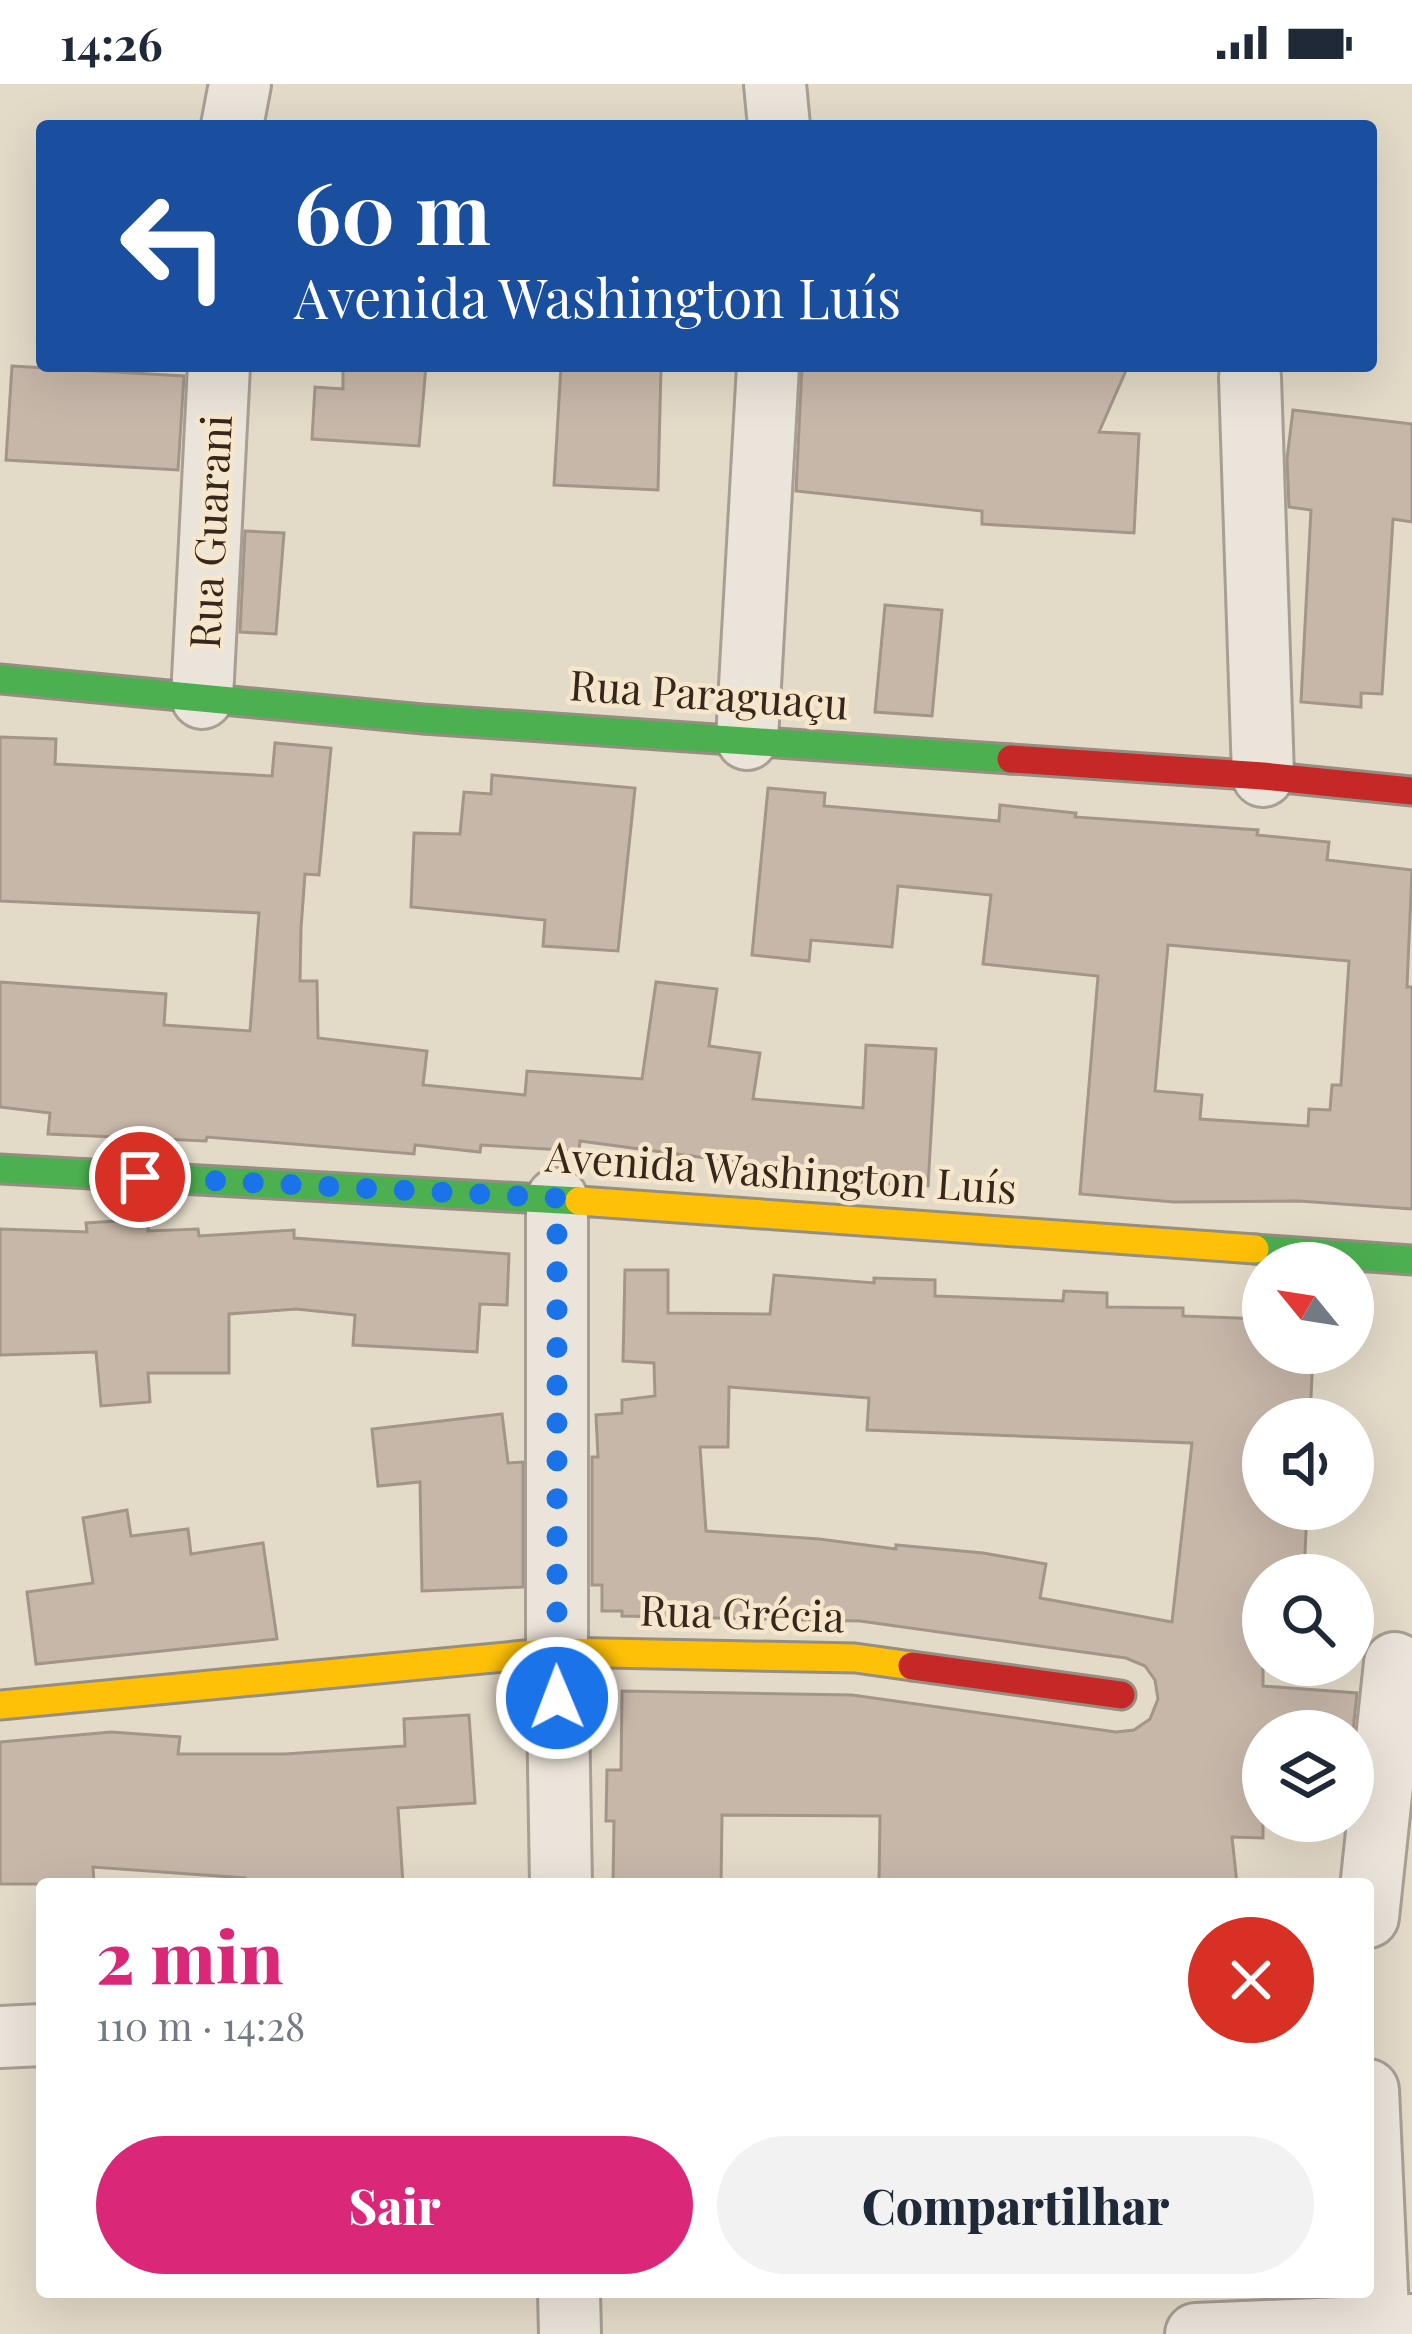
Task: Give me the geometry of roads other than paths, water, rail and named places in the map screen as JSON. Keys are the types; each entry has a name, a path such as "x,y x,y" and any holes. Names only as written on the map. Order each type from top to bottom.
{"street":[{"path":"233,120 240,84"},
{"path":"775,84 778,120"},
{"name":"Rua Guarani","path":"202,698 219,372"},
{"path":"748,739 768,372"},
{"path":"1250,377 1263,776"},
{"name":"Rua Paraguaçu","path":"0,680 423,719 1263,776 1412,791"},
{"name":"Avenida Washington Luís","path":"0,1169 557,1198 1412,1260"},
{"path":"557,1198 561,1878"},
{"name":"Rua Grécia","path":"0,1706 556,1652 855,1658 1121,1695"},
{"path":"1372,1878 1395,1663"},
{"path":"0,2037 36,2035"},
{"path":"1196,2334 1390,2329 1374,2155"},
{"path":"569,2298 570,2334"}]}
